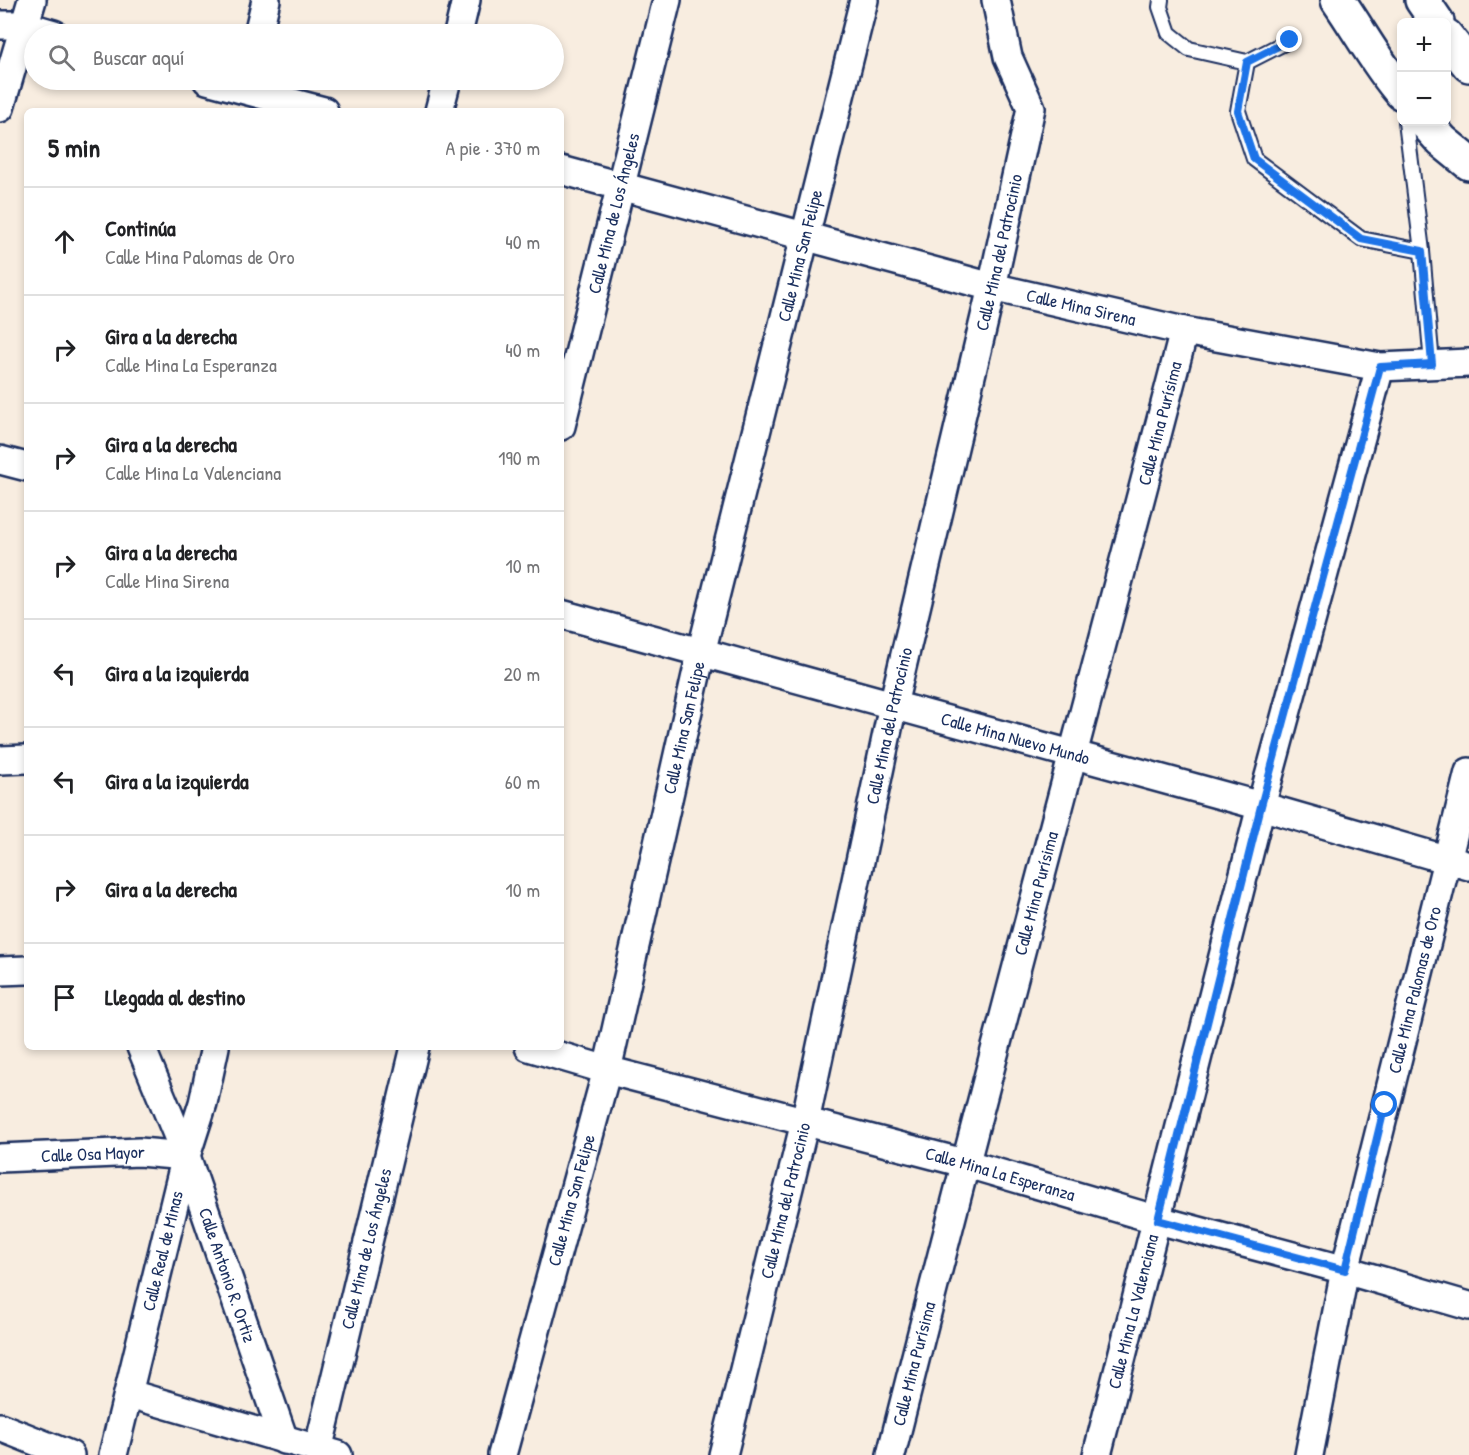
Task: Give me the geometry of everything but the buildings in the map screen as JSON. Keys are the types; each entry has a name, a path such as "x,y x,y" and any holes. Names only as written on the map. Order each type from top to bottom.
{"main road":[{"path":"1338,0 1397,88"},
{"path":"1422,0 1434,18"},
{"path":"1451,42 1469,65"},
{"path":"1429,126 1442,141 1469,163"}],"street":[{"path":"0,108 12,25 32,0"},
{"path":"260,24 266,0"},
{"path":"460,24 466,0"},
{"name":"Calle Mina de Los Ángeles","path":"564,414 668,0"},
{"name":"Calle Mina San Felipe","path":"502,1455 607,1070 701,653 864,0"},
{"name":"Calle Mina del Patrocinio","path":"723,1455 805,1122 893,705 992,286 1031,108 1008,57 996,0"},
{"path":"440,108 444,90"},
{"path":"243,94 310,108"},
{"name":"Calle Mina Sirena","path":"564,171 992,286 1184,331 1380,367 1469,363"},
{"name":"Calle Mina Purísima","path":"891,1455 964,1163 1074,756 1184,331"},
{"name":"Calle Mina La Valenciana","path":"1097,1455 1261,806 1380,367"},
{"path":"0,460 24,466"},
{"name":"Calle Mina Nuevo Mundo","path":"564,615 1261,806 1458,863"},
{"path":"0,760 24,759"},
{"name":"Calle Mina Palomas de Oro","path":"1309,1455 1345,1270 1458,863 1469,772"},
{"path":"0,971 24,970"},
{"name":"Calle Antonio R. Ortiz","path":"142,1050 186,1156 284,1440"},
{"name":"Calle Real de Minas","path":"113,1455 214,1050"},
{"name":"Calle Mina de Los Ángeles","path":"328,1452 414,1050"},
{"name":"Calle Mina La Esperanza","path":"539,1050 607,1070 964,1163 1158,1220 1469,1306"},
{"name":"Calle Osa Mayor","path":"0,1158 139,1152 186,1156"},
{"path":"130,1394 328,1452"},
{"path":"0,1427 70,1455"}],"lane":[{"path":"1161,0 1160,7 1169,33 1189,49 1247,62 1290,40"},
{"path":"1247,62 1238,111 1254,159 1361,239 1422,251"},
{"path":"1406,126 1422,251 1432,364"}],"route":[{"path":"1290,40 1247,62 1238,111 1254,159 1361,239 1422,251 1432,364 1380,367 1261,806 1158,1220 1345,1270 1385,1105"}]}
